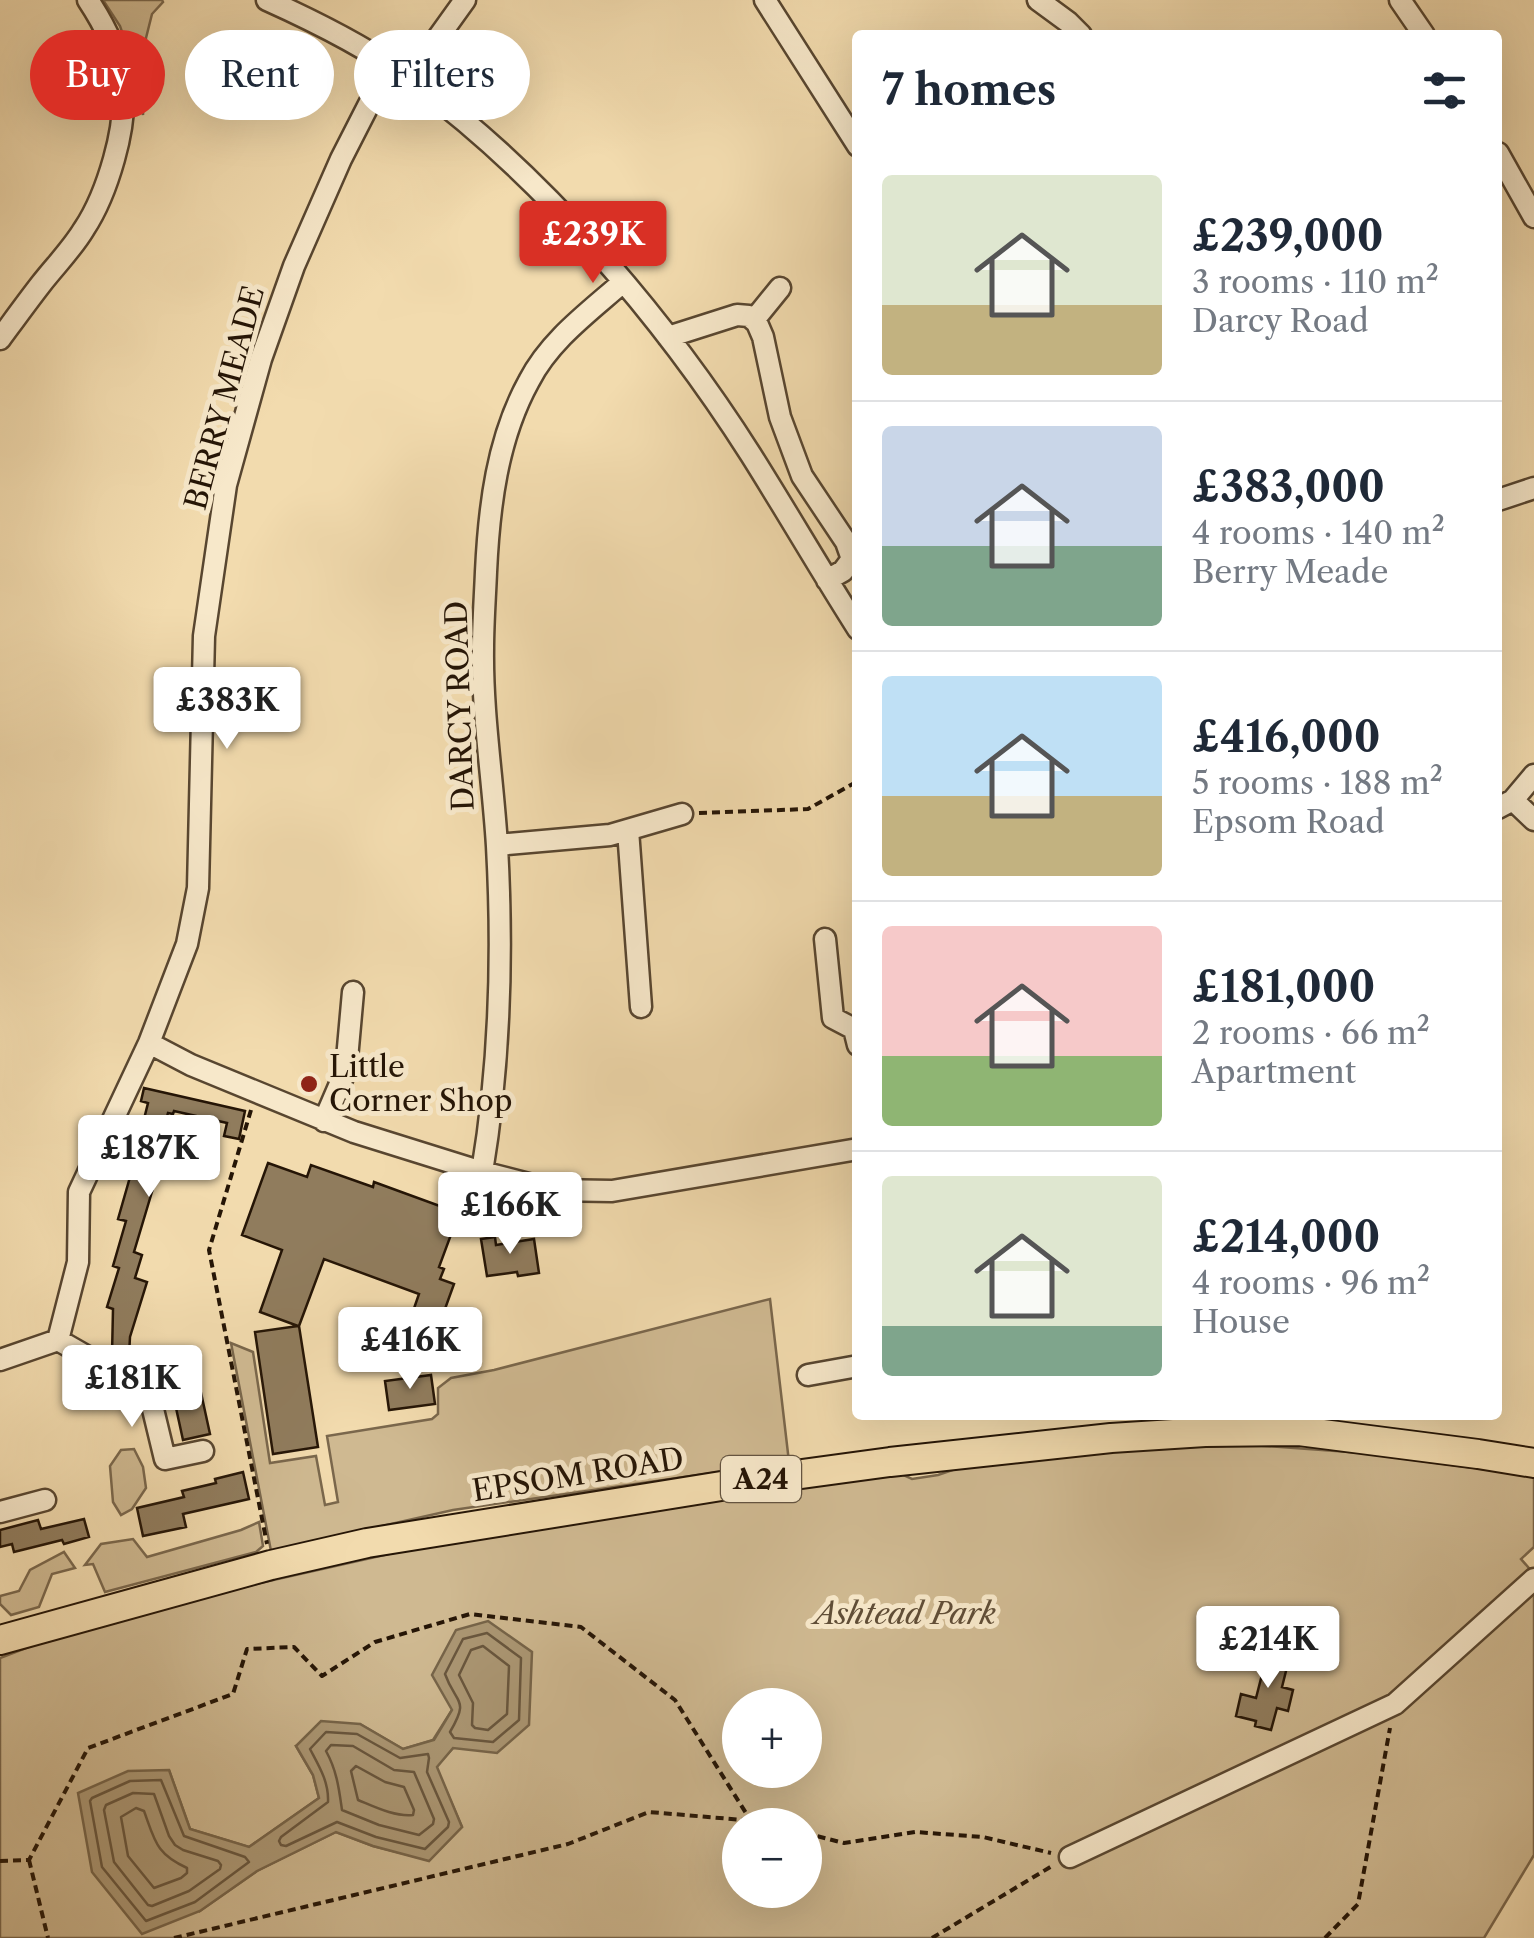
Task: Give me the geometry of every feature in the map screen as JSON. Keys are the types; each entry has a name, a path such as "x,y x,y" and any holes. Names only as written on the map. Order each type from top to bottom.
{"highway":[{"name":"EPSOM ROAD","path":"0,1640 367,1542 1109,1426 1205,1432 1300,1431 1534,1463"}],"street":[{"path":"0,339 87,225 108,180 120,136 125,97 120,66 103,22 88,0"},
{"path":"267,0 354,45"},
{"path":"443,30 465,0"},
{"path":"765,0 852,137"},
{"path":"1038,0 1076,30"},
{"path":"1400,0 1421,30"},
{"name":"BERRY MEADE","path":"58,1340 78,1262 80,1192 149,1043 188,944 198,888 204,636 226,484 261,359 294,266 361,120"},
{"path":"462,120 520,170 668,337 750,453 852,620"},
{"path":"1502,161 1534,217"},
{"name":"DARCY ROAD","path":"482,1172 498,1039 500,961 482,650 492,499 514,412 528,381 544,356 623,282"},
{"path":"754,320 780,288"},
{"path":"668,337 737,315 754,320 763,337 780,417 802,476 846,542 852,559 844,571 827,580"},
{"path":"1502,499 1534,488"},
{"path":"1534,775 1505,804 1534,820"},
{"path":"496,845 610,836 682,814"},
{"path":"628,830 642,1007"},
{"path":"825,939 833,1018 852,1028"},
{"path":"324,1121 346,1070 353,992"},
{"path":"149,1043 324,1121 482,1172 552,1190 612,1191 852,1150"},
{"path":"0,1360 58,1340 140,1388 151,1401 165,1459 203,1450"},
{"path":"808,1375 852,1367"},
{"path":"0,1512 46,1500"},
{"path":"1070,1857 1394,1704 1534,1578"}],"path":[{"path":"682,814 808,808 852,784"},
{"path":"257,1091 208,1250 271,1565"},
{"path":"48,1938 29,1860 88,1748 233,1694 247,1649 294,1647 322,1676 375,1642 470,1614 581,1626 674,1700 743,1808"},
{"path":"1325,1938 1358,1904 1394,1704"},
{"path":"174,1938 568,1844 649,1812 722,1818"},
{"path":"822,1837 844,1844 915,1832 982,1838 1070,1857"},
{"path":"932,1938 1070,1857"},
{"path":"0,1861 29,1860"}],"green space":[{"path":"103,0 162,0 152,14 148,30 121,30"},
{"path":"770,1299 789,1462 453,1510 271,1551 231,1343 253,1352 270,1463 316,1456 325,1505 338,1502 327,1436 432,1419 438,1414 438,1388 451,1378"},
{"name":"Ashtead Park","path":"1251,1445 1363,1453 1534,1476 1534,1547 1521,1559 1534,1574 1534,1855 1484,1938 0,1938 0,1658 52,1638 260,1583 442,1542 895,1471 912,1479 973,1463 1093,1450","holes":["452,1710 453,1748 436,1767 462,1827 429,1860 336,1832 257,1871 200,1911 169,1770 190,1829 249,1847 319,1798 313,1775 296,1746 360,1724 403,1749 433,1740"]},
{"path":"134,1449 143,1467 146,1488 132,1509 121,1515 113,1502 110,1466 121,1450"},
{"path":"259,1522 263,1546 256,1552 105,1592 93,1564 85,1565 101,1544 133,1539 147,1557"},
{"path":"64,1552 75,1568 52,1574 39,1607 11,1615 0,1604 0,1596 19,1591 30,1570"}],"water":[{"path":"488,1621 532,1652 529,1725 497,1753 453,1748 437,1767 462,1827 429,1861 336,1832 257,1871 200,1911 142,1934 92,1872 78,1793 128,1771 169,1770 190,1829 249,1847 319,1798 313,1775 296,1746 321,1721 360,1724 403,1749 434,1740 452,1710 432,1675 456,1630"}],"building":[{"path":"144,1088 245,1111 239,1139 224,1136 227,1123 168,1113 149,1184 154,1185 134,1252 142,1255 135,1278 147,1282 130,1337 129,1356 112,1355 113,1309 107,1307 119,1268 113,1266 126,1221 118,1219 130,1177 124,1175 148,1103 141,1101"},
{"path":"268,1163 307,1177 311,1165 373,1187 374,1182 459,1213 439,1267 444,1269 440,1279 454,1284 428,1356 401,1346 419,1294 324,1259 299,1326 318,1447 273,1454 255,1332 298,1326 260,1312 282,1250 242,1235"},
{"path":"495,1237 496,1245 534,1239 539,1273 487,1276 481,1239"},
{"path":"431,1375 435,1404 389,1410 385,1381"},
{"path":"198,1379 210,1434 183,1440 171,1385"},
{"path":"243,1472 249,1499 183,1514 186,1527 143,1536 137,1508 184,1497 182,1491"},
{"path":"84,1519 89,1537 14,1552 12,1544 0,1547 0,1530 38,1520 41,1529"},
{"path":"1265,1644 1290,1655 1282,1687 1293,1690 1288,1711 1277,1708 1271,1730 1236,1716 1241,1694 1256,1698 1266,1659 1262,1658"}],"place":[{"name":"Little Corner Shop","path":"309,1084"}]}
